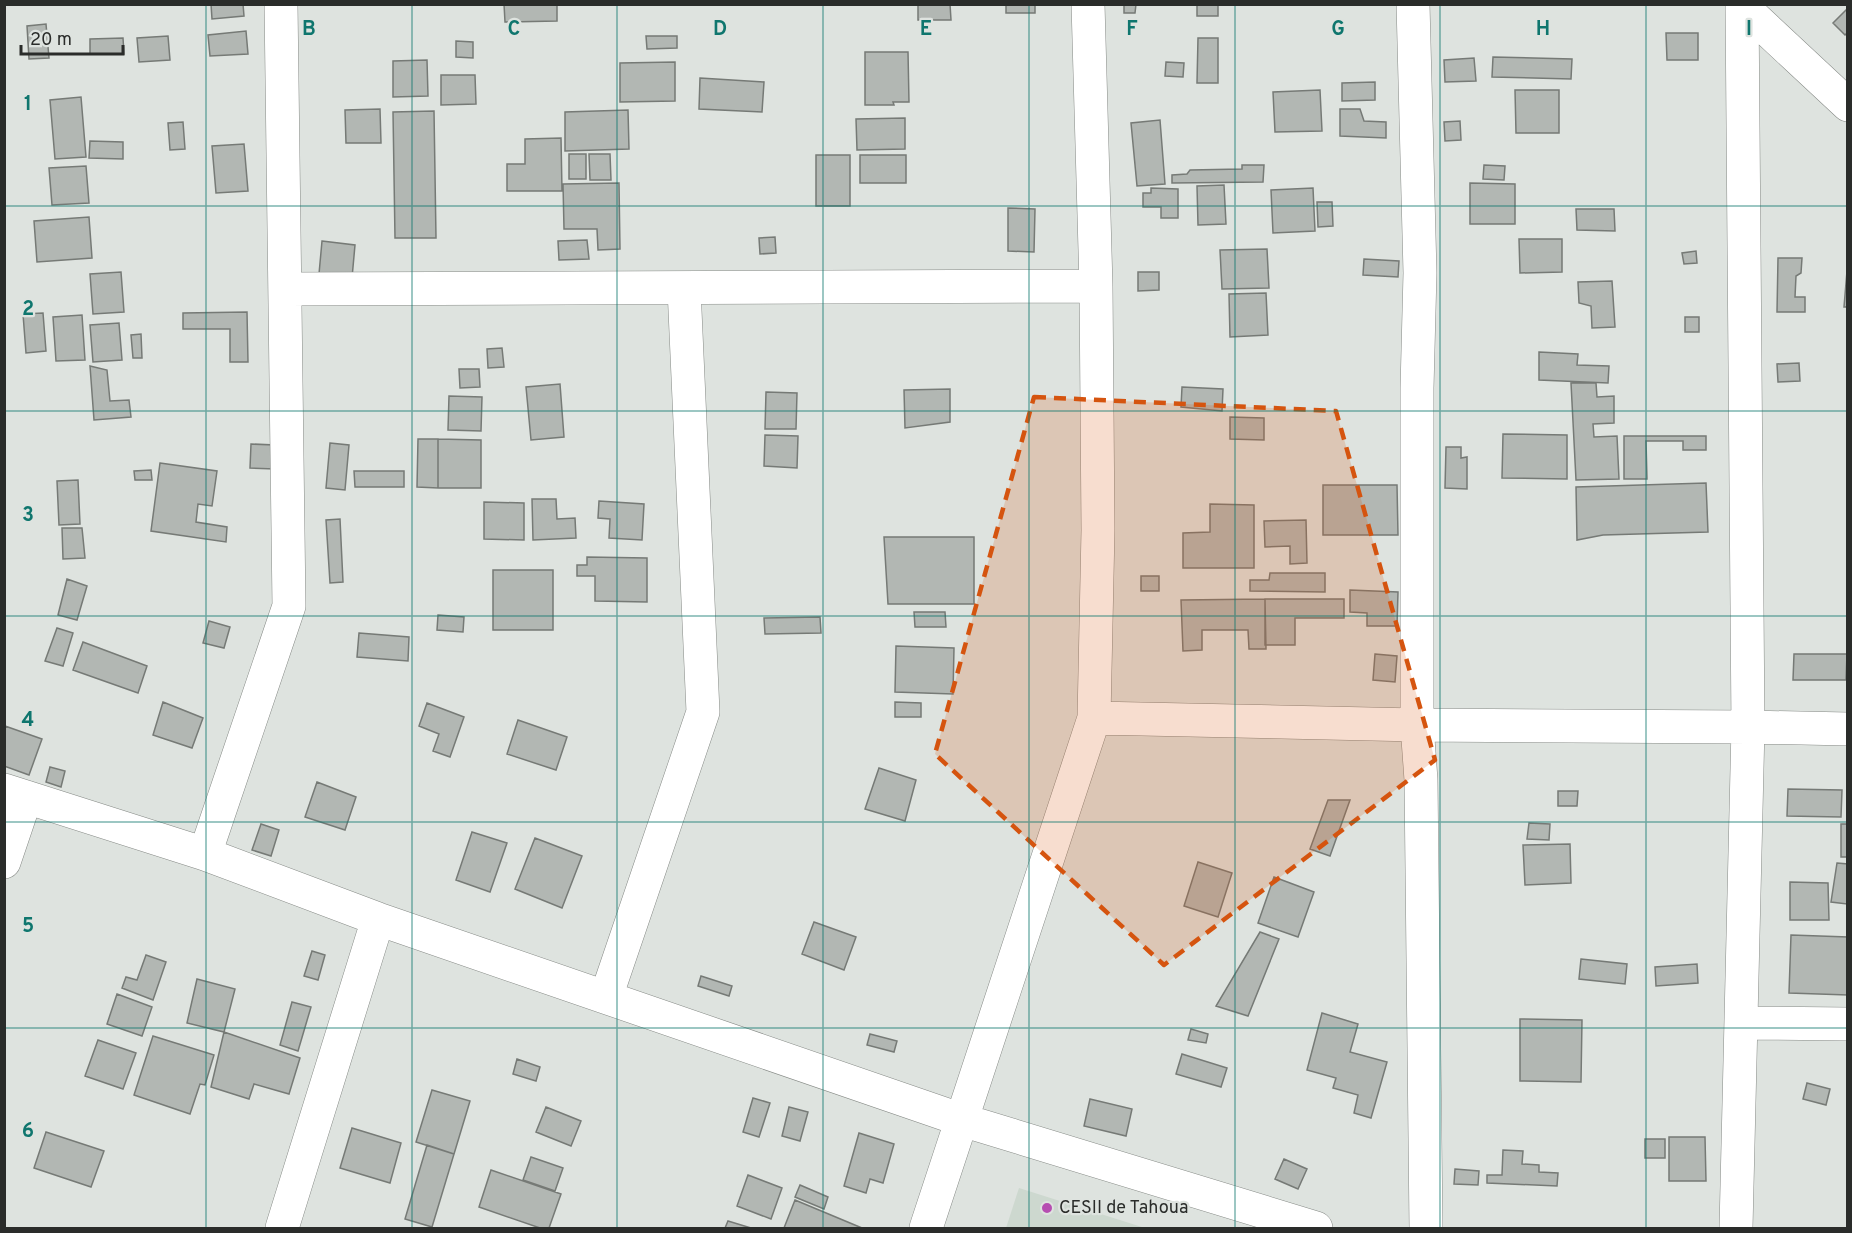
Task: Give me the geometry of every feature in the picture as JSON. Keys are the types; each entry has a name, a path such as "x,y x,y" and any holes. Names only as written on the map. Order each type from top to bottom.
{"street":[{"path":"205,854 289,606 281,4"},
{"path":"926,1228 1094,718 1098,530 1096,286 1088,4"},
{"path":"1413,4 1420,273 1417,410 1417,726 1421,780 1426,1228"},
{"path":"1743,6 1848,105"},
{"path":"1736,1228 1748,727 1743,6"},
{"path":"285,289 1096,286"},
{"path":"606,997 703,712 684,288"},
{"path":"1094,718 1417,726 1848,729"},
{"path":"4,862 15,793 205,854 378,919 962,1120 1316,1228"},
{"path":"282,1228 378,919"},
{"path":"1741,1023 1848,1024"}],"highlighted area":[{"path":"1034,397 1336,411 1435,760 1164,965 935,754"}],"shaded area":[{"name":"CESII de Tahoua","path":"1019,1188 1145,1228 1006,1228"}],"building":[{"path":"211,4 243,4 244,16 212,19"},
{"path":"504,4 557,4 557,21 505,22"},
{"path":"918,4 950,4 951,20 918,20"},
{"path":"1006,4 1035,4 1035,13 1006,13"},
{"path":"1124,4 1136,4 1135,13 1124,13"},
{"path":"1197,4 1218,4 1218,16 1197,16"},
{"path":"1848,8 1848,32 1845,35 1833,23"},
{"path":"46,24 49,58 29,59 27,26"},
{"path":"246,31 248,54 210,56 208,35"},
{"path":"1666,33 1698,33 1698,60 1667,60"},
{"path":"168,36 170,60 139,62 137,38"},
{"path":"646,36 677,36 677,48 647,49"},
{"path":"123,38 124,54 90,54 90,39"},
{"path":"1198,38 1218,38 1218,83 1197,83"},
{"path":"456,41 473,42 473,58 456,57"},
{"path":"865,52 908,52 909,102 893,102 894,105 865,105"},
{"path":"1493,57 1572,59 1571,79 1492,77"},
{"path":"1474,58 1476,81 1445,82 1444,60"},
{"path":"427,60 428,96 393,97 393,61"},
{"path":"675,62 675,101 620,102 620,63"},
{"path":"1166,62 1184,63 1183,77 1165,76"},
{"path":"441,75 475,75 476,104 441,105"},
{"path":"700,78 764,82 762,112 699,109"},
{"path":"1375,82 1375,100 1342,101 1342,83"},
{"path":"1320,90 1322,131 1275,132 1273,92"},
{"path":"1515,90 1559,90 1559,133 1516,133"},
{"path":"81,97 86,157 55,159 50,100"},
{"path":"380,109 381,143 346,143 345,110"},
{"path":"1340,109 1360,109 1364,121 1386,122 1386,138 1340,136"},
{"path":"628,110 629,149 565,151 565,112"},
{"path":"434,111 436,238 395,238 393,112"},
{"path":"905,118 905,149 857,150 856,119"},
{"path":"1160,120 1165,184 1137,186 1131,123"},
{"path":"1460,121 1461,140 1445,141 1444,122"},
{"path":"183,122 185,149 170,150 168,123"},
{"path":"561,138 562,191 507,191 507,164 525,164 525,139"},
{"path":"90,141 123,142 123,159 89,158"},
{"path":"244,144 248,191 216,193 212,146"},
{"path":"569,154 586,154 586,179 569,179"},
{"path":"589,154 610,154 611,180 590,180"},
{"path":"816,155 850,155 850,206 816,206"},
{"path":"860,155 906,155 906,183 860,183"},
{"path":"1242,165 1264,165 1263,182 1172,183 1172,175 1187,174 1190,170 1242,169"},
{"path":"1484,165 1505,166 1504,180 1483,179"},
{"path":"86,166 89,203 52,205 49,168"},
{"path":"619,183 620,249 598,250 597,229 564,229 563,184"},
{"path":"1470,183 1515,184 1515,224 1470,224"},
{"path":"1224,185 1226,224 1198,225 1197,186"},
{"path":"1151,188 1178,189 1178,218 1161,218 1161,207 1143,207 1143,193 1151,193"},
{"path":"1313,188 1315,231 1273,233 1271,190"},
{"path":"1317,202 1332,202 1333,226 1318,227"},
{"path":"1008,208 1035,209 1034,252 1008,251"},
{"path":"1576,209 1614,209 1615,231 1577,230"},
{"path":"89,217 92,258 37,262 34,221"},
{"path":"775,237 776,253 760,254 759,238"},
{"path":"1519,239 1562,239 1562,272 1520,273"},
{"path":"587,240 589,259 559,260 558,241"},
{"path":"322,241 355,245 352,278 319,274"},
{"path":"1267,249 1269,288 1222,289 1220,250"},
{"path":"1696,251 1697,263 1684,264 1682,253"},
{"path":"1778,258 1802,258 1801,273 1796,276 1795,297 1805,297 1805,312 1777,312"},
{"path":"1364,259 1399,261 1398,277 1363,275"},
{"path":"1847,271 1848,307 1844,307"},
{"path":"121,272 124,312 93,314 90,274"},
{"path":"1138,272 1159,272 1159,290 1138,291"},
{"path":"1612,281 1615,327 1592,328 1591,306 1579,303 1578,282"},
{"path":"1266,293 1268,335 1230,337 1229,294"},
{"path":"247,312 248,362 230,362 230,329 183,329 183,313"},
{"path":"43,313 46,351 26,353 23,314"},
{"path":"82,315 85,360 56,361 53,317"},
{"path":"1685,317 1699,317 1699,332 1685,332"},
{"path":"119,323 122,360 93,362 90,325"},
{"path":"141,334 142,358 133,358 131,335"},
{"path":"502,348 504,367 488,368 487,349"},
{"path":"1539,352 1578,354 1577,365 1609,366 1608,383 1539,380"},
{"path":"1799,363 1800,381 1778,382 1777,364"},
{"path":"90,366 107,370 110,401 129,400 131,417 94,420"},
{"path":"459,369 479,369 480,387 460,388"},
{"path":"1571,383 1596,383 1597,397 1614,396 1614,423 1593,424 1594,437 1617,436 1619,479 1576,480"},
{"path":"560,384 564,437 531,440 526,387"},
{"path":"1182,387 1223,389 1222,411 1181,407"},
{"path":"950,389 950,422 905,428 904,390"},
{"path":"766,392 797,393 796,429 765,429"},
{"path":"449,396 482,397 481,431 448,430"},
{"path":"1230,417 1264,418 1264,440 1230,439"},
{"path":"1503,434 1567,435 1567,479 1502,478"},
{"path":"765,435 798,436 797,468 764,466"},
{"path":"1624,436 1706,436 1706,450 1683,450 1683,441 1646,441 1647,479 1624,479"},
{"path":"418,439 438,439 438,488 417,487"},
{"path":"438,439 481,440 481,488 438,488"},
{"path":"330,443 349,445 345,490 326,488"},
{"path":"251,444 275,445 275,469 250,468"},
{"path":"1446,447 1461,447 1461,458 1467,457 1467,489 1445,488"},
{"path":"160,463 217,471 212,506 198,504 196,522 227,527 226,542 151,531"},
{"path":"151,470 152,480 135,480 134,471"},
{"path":"354,471 404,471 404,487 355,487"},
{"path":"78,480 80,524 59,525 57,481"},
{"path":"1706,483 1708,532 1603,535 1577,540 1576,487"},
{"path":"1323,485 1397,485 1398,535 1323,535"},
{"path":"532,499 556,499 557,519 575,518 576,538 533,540"},
{"path":"599,501 644,504 642,540 609,538 610,519 598,518"},
{"path":"484,502 524,503 524,540 484,539"},
{"path":"1210,504 1254,505 1254,568 1183,568 1183,533 1210,532"},
{"path":"340,519 343,582 330,583 326,520"},
{"path":"1306,520 1307,563 1290,564 1290,546 1265,547 1264,521"},
{"path":"62,528 82,528 85,558 63,559"},
{"path":"884,537 974,537 974,604 888,604"},
{"path":"587,557 647,558 647,602 595,601 595,576 577,576 577,565 587,565"},
{"path":"493,570 553,570 553,630 493,630"},
{"path":"1270,573 1325,573 1325,592 1250,591 1250,580 1269,580"},
{"path":"1141,576 1159,576 1159,591 1141,591"},
{"path":"67,579 87,586 77,620 58,615"},
{"path":"1350,590 1398,592 1397,626 1367,626 1367,613 1350,612"},
{"path":"1265,599 1266,649 1249,649 1248,630 1202,630 1202,650 1183,651 1181,600"},
{"path":"1265,599 1344,599 1344,618 1295,618 1295,645 1265,645"},
{"path":"914,612 945,612 946,627 915,627"},
{"path":"438,615 464,617 463,632 437,630"},
{"path":"820,617 821,633 765,634 764,618"},
{"path":"209,621 230,627 224,648 203,643"},
{"path":"57,628 73,633 63,666 45,661"},
{"path":"359,633 409,637 408,661 357,657"},
{"path":"83,642 147,666 138,693 73,670"},
{"path":"896,646 954,648 953,694 895,692"},
{"path":"1375,654 1397,656 1395,682 1373,680"},
{"path":"1794,654 1847,654 1846,680 1793,680"},
{"path":"163,702 203,718 192,748 153,735"},
{"path":"895,702 921,703 921,717 895,717"},
{"path":"427,703 464,717 450,757 433,751 439,734 419,726"},
{"path":"518,720 567,737 556,770 507,754"},
{"path":"5,726 42,739 29,775 4,766"},
{"path":"50,767 65,771 61,787 46,782"},
{"path":"879,768 916,780 905,821 865,809"},
{"path":"317,782 356,797 345,830 305,817"},
{"path":"1788,789 1842,790 1841,817 1787,816"},
{"path":"1558,791 1578,791 1577,806 1558,806"},
{"path":"1328,800 1350,800 1330,856 1310,849"},
{"path":"1529,823 1550,824 1549,840 1527,839"},
{"path":"261,824 279,830 271,856 252,850"},
{"path":"1841,824 1848,824 1848,857 1841,857"},
{"path":"472,832 507,843 490,892 456,880"},
{"path":"535,838 582,856 562,908 515,889"},
{"path":"1570,844 1571,883 1525,885 1523,845"},
{"path":"1198,862 1232,873 1218,917 1184,906"},
{"path":"1837,863 1848,864 1847,904 1831,902"},
{"path":"1274,877 1314,892 1298,937 1258,923"},
{"path":"1790,882 1828,883 1829,920 1790,920"},
{"path":"814,922 856,937 844,970 802,954"},
{"path":"1260,932 1279,939 1248,1016 1216,1006"},
{"path":"1791,935 1848,937 1848,995 1789,993"},
{"path":"312,951 325,955 318,980 304,976"},
{"path":"146,955 166,962 153,1000 122,988 126,977 137,980"},
{"path":"1581,959 1627,964 1625,984 1579,979"},
{"path":"1697,964 1698,983 1656,986 1655,967"},
{"path":"701,976 732,986 729,996 698,986"},
{"path":"197,979 235,989 224,1032 187,1023"},
{"path":"117,994 152,1007 142,1036 107,1024"},
{"path":"292,1002 311,1007 298,1051 280,1045"},
{"path":"1322,1013 1358,1024 1350,1052 1387,1062 1371,1118 1354,1113 1358,1095 1333,1088 1336,1078 1307,1070"},
{"path":"1520,1019 1582,1020 1581,1082 1520,1081"},
{"path":"1191,1029 1208,1034 1206,1043 1188,1040"},
{"path":"224,1032 300,1058 289,1094 254,1084 249,1099 211,1087"},
{"path":"870,1034 897,1041 894,1052 867,1045"},
{"path":"153,1036 214,1055 205,1085 200,1084 190,1114 134,1095"},
{"path":"98,1040 136,1053 123,1089 85,1076"},
{"path":"1182,1054 1227,1068 1221,1087 1176,1074"},
{"path":"517,1059 540,1067 536,1081 513,1074"},
{"path":"1807,1083 1830,1089 1826,1105 1803,1099"},
{"path":"432,1090 470,1101 454,1154 416,1142"},
{"path":"753,1098 770,1103 759,1137 743,1132"},
{"path":"1090,1099 1132,1109 1126,1136 1084,1126"},
{"path":"546,1107 581,1121 571,1146 536,1132"},
{"path":"789,1107 808,1112 800,1141 782,1136"},
{"path":"352,1128 401,1143 390,1183 340,1168"},
{"path":"46,1132 104,1151 91,1187 34,1168"},
{"path":"859,1133 894,1144 883,1183 870,1179 866,1193 844,1186"},
{"path":"1669,1137 1705,1137 1706,1181 1669,1181"},
{"path":"1645,1139 1665,1139 1665,1158 1645,1158"},
{"path":"427,1145 454,1154 432,1227 405,1219"},
{"path":"1503,1150 1523,1151 1522,1164 1539,1165 1539,1172 1558,1173 1557,1186 1487,1183 1487,1175 1502,1175"},
{"path":"531,1157 563,1168 555,1191 523,1180"},
{"path":"1284,1159 1307,1169 1298,1189 1275,1179"},
{"path":"1455,1169 1479,1171 1478,1185 1454,1184"},
{"path":"491,1170 561,1194 549,1228 540,1228 479,1207"},
{"path":"748,1175 782,1188 771,1219 737,1206"},
{"path":"800,1185 828,1197 824,1209 795,1197"},
{"path":"795,1200 862,1228 784,1228"},
{"path":"728,1221 751,1228 725,1228"}],"place":[{"name":"CESII de Tahoua","path":"1047,1208"}]}
